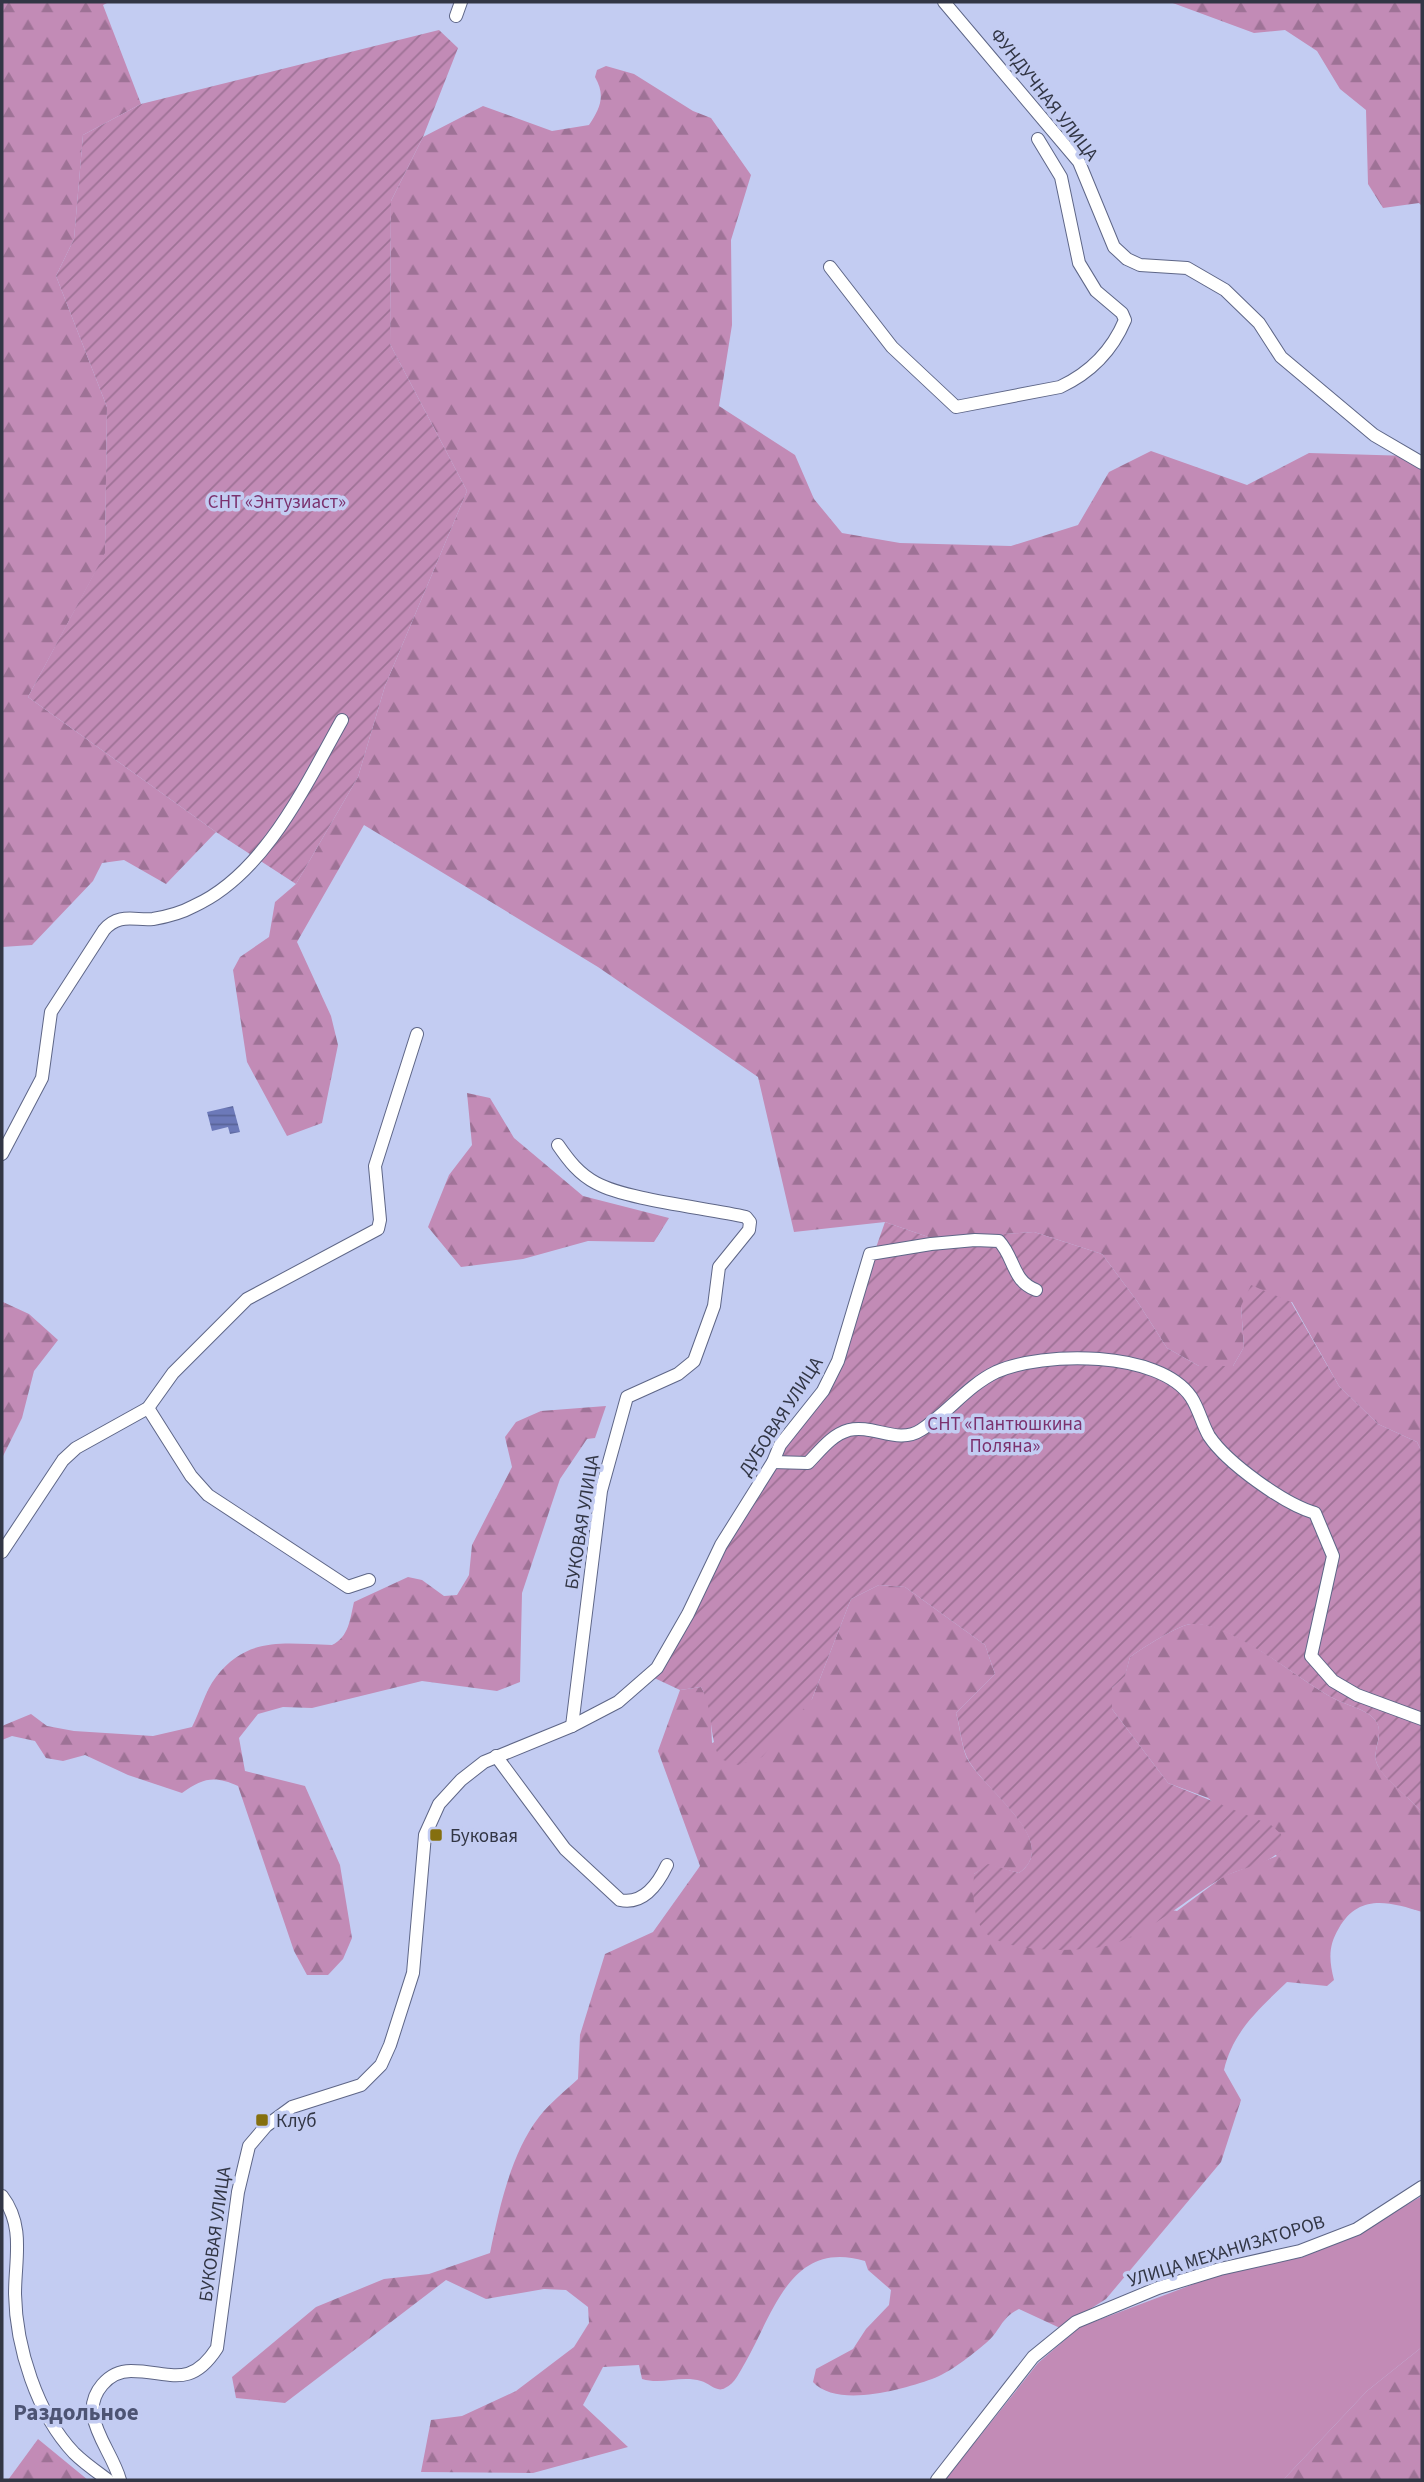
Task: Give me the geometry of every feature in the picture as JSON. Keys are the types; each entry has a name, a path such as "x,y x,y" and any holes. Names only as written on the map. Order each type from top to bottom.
{"street":[{"path":"456,16 461,2"},
{"name":"ФУНДУЧНАЯ УЛИЦА","path":"944,2 1079,162 1114,247 1140,265 1187,268 1225,290 1259,323 1281,357 1374,435 1422,463"},
{"name":"ФУНДУЧНАЯ УЛИЦА","path":"830,267 892,346 956,407 1060,387 1076,380 1096,366 1125,320 1122,313 1096,291 1079,263 1061,177 1038,139"},
{"path":"2,1154 42,1078 51,1012 104,930 114,921 143,917 151,919 195,906 241,876 290,812 342,720"},
{"path":"2,1552 63,1460 76,1447 148,1408 173,1373 247,1299 378,1229 380,1220 374,1166 417,1034"},
{"name":"БУКОВАЯ УЛИЦА","path":"120,2480 95,2423 93,2411 98,2389 117,2374 131,2371 174,2376 192,2372 211,2357 220,2336 238,2192 249,2147 266,2126 292,2108 361,2085 381,2065 413,1973 422,1860 429,1823 449,1792 474,1770 496,1756 572,1726 601,1491 627,1397 678,1374 694,1361 714,1306 719,1267 748,1230 750,1222 746,1217 597,1184 572,1166 558,1145"},
{"name":"ДУБОВАЯ УЛИЦА","path":"572,1726 618,1702 657,1668 688,1614 721,1545 773,1462 785,1436 823,1391 838,1361 870,1254 931,1244 999,1241 1023,1285 1036,1290"},
{"path":"773,1462 808,1463 828,1443 849,1430 862,1429 910,1436 982,1380 1035,1359 1075,1356 1153,1370 1174,1382 1190,1396 1208,1434 1233,1462 1298,1508 1315,1513 1333,1556 1311,1656 1333,1681 1357,1695 1422,1719"},
{"path":"148,1408 191,1476 208,1495 348,1587 369,1580"},
{"path":"496,1756 565,1849 620,1900 628,1902 643,1897 661,1880 667,1866"},
{"name":"УЛИЦА МЕХАНИЗАТОРОВ","path":"937,2480 1032,2357 1076,2322 1158,2288 1220,2269 1300,2251 1357,2229 1422,2187"},
{"path":"2,2196 18,2231 16,2319 26,2368 39,2397 74,2452 108,2480"}],"green space":[{"path":"2,2 109,2 103,5 141,104 83,135 74,239 56,276 107,407 105,554 28,697 216,832 166,884 124,860 102,863 93,881 32,945 2,947"},
{"path":"1170,2 1422,2 1422,206 1419,203 1383,208 1368,184 1366,110 1340,89 1317,51 1285,30 1254,33"},
{"name":"СНТ «Энтузиаст»","path":"439,30 458,48 423,137 391,201 390,344 467,491 385,686 358,777 296,884 216,832 28,697 105,553 107,407 56,276 74,239 83,135 141,104"},
{"path":"606,66 634,74 693,111 711,118 751,175 731,240 732,325 719,406 795,455 814,499 842,533 900,543 1011,546 1078,525 1109,472 1151,451 1247,485 1309,453 1410,456 1422,463 1422,1452 1417,1442 1378,1424 1339,1386 1292,1302 1241,1306 1244,1347 1233,1366 1199,1366 1167,1348 1102,1254 1034,1232 934,1239 885,1222 794,1232 758,1077 598,967 364,825 297,942 331,1016 338,1045 322,1123 287,1136 247,1062 233,970 240,957 269,937 275,902 296,884 358,777 385,686 467,491 390,344 391,201 423,137 483,106 552,131 589,125 601,96 595,77 597,70"},
{"path":"467,1093 490,1098 514,1138 583,1196 669,1218 654,1242 588,1241 523,1259 461,1267 428,1227 449,1175 472,1145"},
{"name":"СНТ «Пантюшкина Поляна»","path":"885,1222 934,1239 1034,1232 1102,1254 1167,1348 1199,1366 1233,1366 1244,1347 1241,1306 1251,1285 1291,1302 1339,1386 1378,1424 1417,1442 1422,1452 1422,1812 1379,1767 1376,1756 1379,1730 1371,1716 1318,1690 1244,1641 1207,1626 1191,1624 1160,1638 1130,1657 1125,1676 1112,1688 1112,1709 1168,1783 1271,1825 1281,1834 1283,1847 1271,1858 1222,1878 1156,1923 1113,1944 1063,1950 1004,1943 990,1936 978,1921 974,1901 974,1874 988,1864 1019,1873 1030,1860 1031,1846 1025,1830 1014,1814 966,1755 956,1713 995,1674 985,1645 905,1587 879,1585 851,1599 812,1699 762,1757 738,1765 720,1759 708,1705 701,1687 680,1690 650,1676 783,1436 825,1393"},
{"path":"3,1302 29,1314 58,1340 34,1371 22,1418 2,1458"},
{"path":"606,1406 595,1438 587,1439 560,1479 522,1593 520,1682 497,1691 422,1681 312,1708 283,1707 258,1714 239,1738 245,1771 305,1786 340,1865 352,1938 343,1959 328,1975 307,1975 294,1951 238,1786 215,1779 202,1781 182,1793 128,1775 85,1755 63,1761 46,1758 35,1741 12,1736 2,1740 2,1726 31,1714 47,1726 74,1731 153,1736 192,1727 216,1677 241,1654 269,1645 332,1645 338,1642 345,1632 354,1602 408,1577 422,1580 444,1596 457,1595 469,1575 472,1545 512,1467 505,1437 516,1422 541,1411"},
{"path":"879,1585 905,1587 985,1645 995,1674 956,1713 963,1746 974,1769 1014,1814 1032,1846 1030,1860 1019,1873 988,1865 974,1874 1177,1911 1224,1876 1277,1856 1208,1798 1168,1783 1112,1709 1112,1688 1125,1675 1130,1657 1177,1629 1191,1624 1207,1625 1244,1641 1318,1689 1367,1713 1375,1720 1379,1730 1376,1761 1379,1767 1422,1812 1422,1912 1387,1903 1356,1909 1339,1928 1331,1947 1330,1960 1334,1980 1327,1986 1287,1982 1257,2011 1234,2044 1224,2070 1241,2100 1221,2162 1106,2299 1060,2328 1019,2309 1008,2316 980,2348 939,2376 887,2392 837,2394 824,2390 813,2382 816,2369 853,2349 866,2329 889,2305 891,2290 868,2270 865,2261 840,2257 819,2260 802,2270 788,2285 729,2386 719,2389 694,2379 649,2381 642,2379 639,2365 603,2367 583,2405 628,2447 533,2473 421,2472 431,2420 462,2416 516,2391 574,2347 589,2323 588,2307 566,2290 544,2289 486,2299 446,2280 285,2403 236,2398 232,2377 316,2307 384,2279 429,2274 490,2253 502,2200 529,2131 543,2112 578,2079 580,2035 605,1954 653,1932 700,1866 658,1751 680,1690 701,1687 710,1703 712,1743 812,1699 851,1599"},
{"path":"1422,2196 1422,2347 1367,2391 1283,2480 945,2480 1038,2363 1080,2327 1223,2273 1303,2257 1360,2231"},
{"path":"1422,2347 1422,2480 1283,2480 1367,2391"},
{"path":"38,2439 88,2480 8,2480"}],"water":[{"path":"233,1106 240,1132 230,1134 228,1127 212,1131 207,1112"}],"place":[{"name":"Буковая","path":"436,1835"},
{"name":"Клуб","path":"262,2120"}],"district":[{"name":"Раздольное","path":"76,2412"}]}
